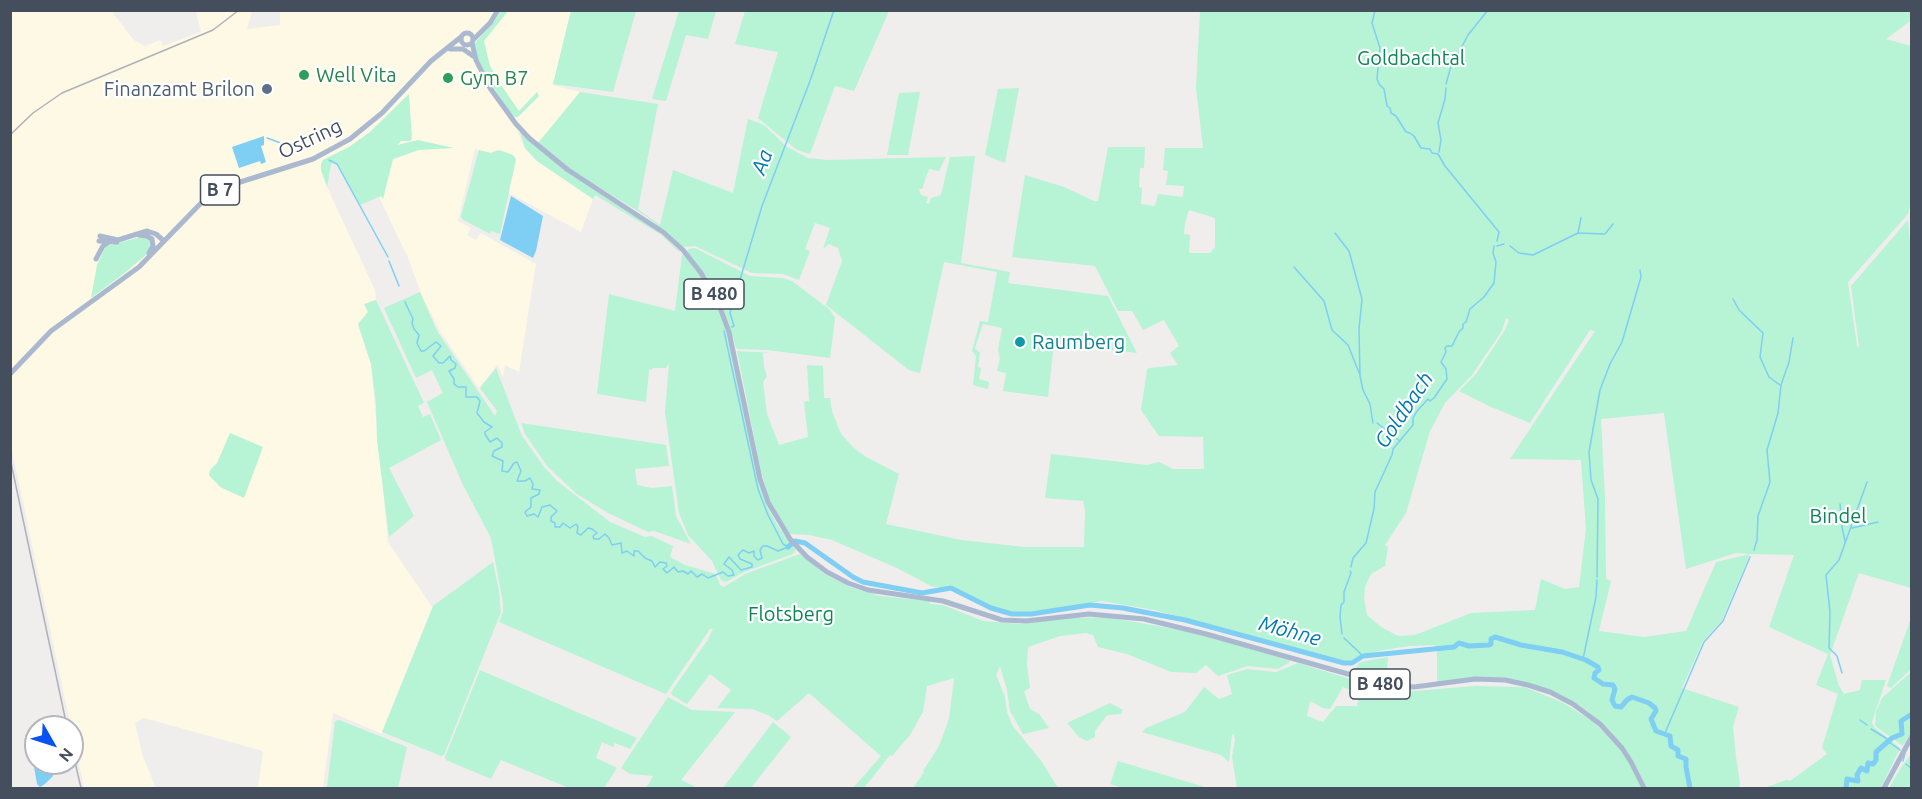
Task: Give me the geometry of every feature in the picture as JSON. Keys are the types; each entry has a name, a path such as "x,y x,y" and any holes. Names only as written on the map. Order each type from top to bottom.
{"main road":[{"name":"B 7","path":"439,54 468,40 485,27 498,10"},
{"name":"B 7","path":"439,54 468,40"},
{"name":"B 480","path":"468,40 493,92 516,124 557,162 663,232 690,258 704,278 719,305 729,332 763,488 770,508 790,539 820,568 856,586 879,592 943,601 1002,620 1026,621 1078,614 1116,616 1179,627 1387,686 1414,687 1475,679 1505,680 1528,685 1567,701 1600,724 1622,748 1644,789"},
{"path":"450,49 465,50 475,57"},
{"name":"Ostring","path":"178,226 196,206 220,190 300,165 350,139 382,114 439,54"},
{"name":"B 7","path":"139,235 121,241 109,242 99,239 118,240 144,231 156,234 165,233 178,226"},
{"name":"B 7","path":"10,374 51,331 142,264 178,226"},
{"path":"139,235 149,234 163,243"},
{"path":"156,234 163,243"},
{"path":"139,235 149,236 154,244 142,264"},
{"path":"96,259 109,242"},
{"path":"1884,789 1911,736"}],"shaded area":[{"path":"11,11 118,11 113,13 134,40 145,46 160,40 163,46 201,32 196,11 252,11 247,29 280,25 280,11 571,11 553,85 580,92 538,143 524,129 518,133 525,149 537,161 593,199 581,232 509,193 497,150 489,153 475,149 458,221 471,228 467,235 476,240 481,233 536,264 519,372 505,365 503,377 497,365 478,387 440,331 422,296 408,258 379,197 396,146 401,141 410,141 409,94 370,132 349,147 323,160 321,170 327,187 375,290 376,300 371,301 368,312 358,324 371,364 388,542 433,608 382,734 333,713 323,788 258,788 263,751 144,718 135,723 143,757 156,788 84,788 81,775 84,775 84,715 68,715 11,446"}],"green space":[{"path":"501,11 508,11 484,41 490,66 519,111 537,92 539,96 518,117 509,112 488,79 477,57 474,44"},
{"path":"571,11 636,11 613,92 553,84"},
{"path":"679,11 716,11 708,39 686,35 666,101 652,99"},
{"path":"745,11 889,11 854,91 835,86 810,154 797,150 758,118 778,52 735,44"},
{"path":"1200,11 1911,11 1910,21 1886,39 1911,46 1911,201 1908,214 1848,282 1857,346 1859,347 1851,286 1908,220 1912,265 1911,588 1859,573 1830,655 1839,686 1844,694 1860,690 1862,680 1886,680 1872,722 1874,727 1900,748 1881,788 1764,788 1786,780 1790,781 1827,754 1822,748 1838,694 1816,685 1828,654 1769,627 1794,555 1750,554 1722,620 1703,641 1682,688 1739,707 1733,727 1739,788 1646,788 1628,754 1612,733 1586,710 1574,702 1512,679 1437,682 1435,645 1383,650 1347,661 1154,610 1102,601 1031,613 1002,611 960,591 931,586 897,568 832,540 790,534 768,496 737,351 773,353 763,353 767,376 763,382 767,414 779,445 808,437 804,402 809,401 807,365 823,366 824,398 830,398 832,411 841,434 866,457 899,474 886,524 961,540 1024,547 1084,547 1085,510 1083,501 1045,498 1051,454 1147,465 1159,462 1173,469 1204,469 1203,437 1159,436 1141,410 1147,370 1178,365 1170,353 1179,346 1164,320 1143,330 1132,311 1118,311 1095,266 1012,257 1025,175 1098,201 1108,147 1145,147 1144,168 1140,168 1141,204 1155,206 1158,194 1183,197 1184,186 1166,185 1168,171 1163,170 1165,148 1203,148 1196,88","holes":["1189,210 1215,218 1215,247 1210,253 1189,253 1190,235 1184,234","1506,318 1509,320 1505,330 1476,374 1459,391 1530,423 1590,330 1595,331 1510,459 1581,460 1586,529 1579,587 1565,589 1541,579 1535,610 1471,613 1415,635 1398,636 1381,627 1367,615 1365,587 1371,574 1385,566 1388,547 1385,545 1406,513 1430,431 1445,403 1472,375 1502,331","1664,413 1686,569 1736,553 1750,554 1716,562 1686,631 1644,637 1599,631 1611,581 1606,579 1601,419"]},
{"path":"1019,88 1005,163 985,155 998,89"},
{"path":"580,92 658,104 638,209 660,225 673,170 733,193 748,119 764,125 787,147 808,158 827,160 946,157 939,171 929,169 922,189 919,189 921,195 928,197 926,203 929,204 931,198 941,195 950,157 975,156 961,263 1010,272 1008,283 1108,296 1137,353 1054,343 1048,397 1003,391 1006,373 997,371 1002,328 983,324 975,348 980,353 979,379 989,382 988,389 973,385 976,356 972,351 980,321 988,322 997,272 944,262 920,373 909,370 826,305 842,261 838,248 829,244 823,249 830,228 815,223 805,249 810,251 799,280 783,274 752,273 695,246 683,247 646,216 569,169 538,143"},
{"path":"920,92 908,155 887,155 899,93"},
{"path":"409,94 412,139 401,141 397,145 418,140 454,148 419,150 393,159 383,199 381,196 360,205 335,161 331,164 327,187 321,170 323,160 349,147 370,132"},
{"path":"520,132 561,167 653,227 680,251 660,234 595,195 593,199 537,161 525,148"},
{"path":"479,150 491,153 499,150 513,155 516,159 500,234 491,231 490,234 462,219 461,216"},
{"path":"146,237 152,243 148,253 91,298 97,265 106,246"},
{"path":"695,248 750,276 783,278 792,281 829,309 835,318 830,358 767,350 738,349 733,336 730,340 769,509 778,526 796,549 793,554 744,572 726,582 721,580 712,561 688,535 679,513 665,412 669,363 666,368 649,370 646,402 597,394 609,294 675,311 682,255 684,254 712,292 715,289 687,252 688,249"},
{"name":"Flotsberg","path":"420,292 437,331 495,416 497,411 480,388 496,368 522,436 557,481 610,522 673,546 670,557 685,565 716,574 720,585 724,587 745,574 800,554 826,575 850,587 880,596 929,601 930,604 943,605 983,621 1020,624 1068,618 1107,617 1197,633 1290,662 1278,669 1248,666 1218,676 1206,665 1196,673 1171,672 1127,654 1098,647 1093,635 1086,633 1060,636 1028,647 1027,665 1030,688 1024,691 1030,709 1039,714 1049,728 1023,734 1010,711 1000,666 996,675 1005,697 1012,725 1042,762 1058,788 913,788 939,746 944,733 949,719 954,678 927,686 923,712 910,735 892,756 890,755 864,788 856,788 854,787 881,756 809,693 777,721 752,709 717,708 731,690 710,674 687,704 672,695 671,692 713,629 710,629 666,694 499,622 503,612 503,603 491,538 463,485 427,402 443,393 432,370 416,378 384,308"},
{"path":"376,300 424,403 418,406 423,417 430,414 441,440 389,468 414,516 389,537 377,440 376,404 371,364 358,324 368,312 364,304"},
{"path":"521,423 666,445 669,466 635,469 637,485 652,488 672,486 676,516 691,544 654,531 648,532 608,513 577,494 547,466 525,434"},
{"path":"230,433 263,447 244,498 220,487 209,475"},
{"path":"493,562 501,612 444,755 441,756 382,732 433,606"},
{"path":"1911,618 1911,669 1891,688 1887,686"},
{"path":"1388,657 1386,683 1351,674 1360,662"},
{"path":"1298,663 1386,690 1402,692 1475,686 1524,687 1562,702 1594,722 1620,749 1632,767 1641,788 1237,788 1232,757 1234,734 1229,762 1221,755 1142,732 1146,728 1185,712 1204,687 1219,699 1232,694 1227,675 1247,669 1276,672","holes":["1343,687 1360,694 1357,706 1336,706 1323,722 1307,716 1310,701 1330,709"]},
{"path":"480,670 637,738 630,749 615,743 613,747 602,742 596,758 617,768 604,788 569,788 501,760 491,779 446,760 445,757"},
{"path":"1911,672 1911,732 1903,746 1875,726 1876,712 1882,698"},
{"path":"668,697 692,710 735,712 681,780 698,788 646,788 653,776 630,774 621,768"},
{"path":"1110,703 1123,710 1121,714 1107,715 1095,731 1095,737 1087,741 1079,737 1067,723"},
{"path":"339,720 407,747 398,788 327,788 335,721"},
{"path":"773,722 791,737 751,788 723,788"},
{"path":"1911,754 1911,788 1889,788 1900,769"},
{"path":"1118,761 1208,788 1123,788 1110,784"}],"water":[{"path":"264,136 264,145 261,146 266,162 261,164 260,161 239,168 232,147"},
{"path":"511,196 543,216 533,258 500,240"},
{"path":"35,775 53,775 40,787"}],"waterway":[{"name":"Aa","path":"732,327 734,326 730,313 762,206 810,81 834,10"},
{"name":"Goldbach","path":"1375,10 1372,23 1380,48 1377,79 1384,89 1387,106 1406,132 1414,136 1421,148 1430,149 1432,153 1438,154 1445,166 1499,232 1497,241"},
{"path":"1446,84 1453,59 1488,10"},
{"path":"1439,152 1441,140 1438,123 1446,88"},
{"path":"267,138 297,149"},
{"path":"329,160 337,164 388,257"},
{"path":"1578,233 1581,218"},
{"path":"1510,246 1519,253 1533,255 1578,233 1605,234 1613,224"},
{"path":"1335,233 1349,251 1362,299 1359,329 1360,376 1363,390 1370,404 1373,423"},
{"path":"1497,246 1504,244"},
{"name":"Goldbach","path":"1351,567 1353,558 1366,543 1374,509 1375,492 1393,449 1413,425 1413,418 1417,411 1428,399 1430,401 1434,398 1447,379 1446,369 1441,362 1446,352 1445,348 1452,346 1466,322 1470,309 1484,297 1494,283 1496,262 1493,253 1494,246"},
{"path":"389,261 399,286"},
{"path":"1294,267 1324,301 1332,330 1348,345 1360,375"},
{"path":"1597,577 1598,499 1591,480 1589,452 1600,390 1622,342 1641,277 1640,270"},
{"path":"1733,299 1739,310 1763,333 1760,357 1769,377 1780,385"},
{"path":"405,302 413,319 414,329 419,335 417,343 421,351 436,342 441,346 433,356 439,363 443,363 450,356 456,364 455,368 449,371 454,384 458,387 466,387 466,397 477,397 480,401 477,413 484,422 492,427 485,434 490,442 497,438 502,443 502,447 494,451 492,456 503,461 502,471 508,472 517,462 521,471 517,481 530,478 533,484 532,489 540,490 539,494 531,498 531,507 525,512 527,516 534,514 538,517 542,507 550,505 557,511 551,517 555,527 560,527 563,523 570,528 576,524 577,533 581,535 588,528 592,529 597,533 593,536 594,539 599,539 605,534 612,545 621,543 622,553 627,551 634,556 634,551 638,551 652,561 655,567 660,562 666,563 667,566 663,569 667,573 674,567 678,572 683,571 688,574 691,571 697,577 702,574 708,578 723,572 728,576 734,575 732,570 724,564 729,557 741,570 752,567 752,564 740,559 738,555 743,550 749,553 754,551 754,556 758,560 762,558 760,550 763,546 778,551 788,547 783,544 758,489 724,331"},
{"path":"1754,550 1757,540 1758,516 1770,482 1767,450 1778,413 1781,385 1789,362 1793,338"},
{"path":"1377,423 1400,441"},
{"path":"1842,673 1837,656 1829,648 1830,612 1826,575 1839,560 1867,482"},
{"path":"1840,504 1845,541"},
{"path":"1852,528 1878,522"},
{"name":"Möhne","path":"788,547 795,541 805,543 863,582 922,593 951,588 991,608 1012,614 1031,614 1090,605 1123,608 1185,620 1344,663 1352,663 1363,656 1454,647 1459,643 1469,646 1489,645 1491,639 1495,637 1521,645 1562,652 1586,660 1598,667 1599,670 1595,673 1594,678 1603,684 1613,685 1615,689 1612,700 1615,706 1621,707 1632,697 1649,703 1655,708 1656,711 1651,719 1656,731 1670,736 1671,746 1678,750 1678,756 1686,759 1690,788"},
{"path":"1665,733 1704,642 1723,621 1750,557"},
{"name":"Goldbach","path":"1342,634 1341,605 1344,602 1344,592 1350,571"},
{"path":"1583,659 1596,597 1597,580"},
{"name":"Goldbach","path":"1344,638 1363,656"},
{"name":"Möhne","path":"1846,788 1847,779 1858,781 1857,775 1861,768 1867,771 1868,763 1873,764 1876,760 1876,752 1892,738 1902,734 1901,721 1912,714"},
{"path":"1860,720 1867,725"},
{"path":"1871,729 1889,740"},
{"path":"1889,742 1900,750"},
{"path":"1903,761 1905,753"},
{"path":"1906,764 1912,769"}],"railway":[{"path":"10,135 33,113 62,93 213,30 239,10"},
{"path":"10,458 64,715"},
{"path":"78,775 81,788"}],"place":[{"name":"Well Vita","path":"304,75"},
{"name":"Gym B7","path":"448,78"},
{"name":"Finanzamt Brilon","path":"267,89"},
{"name":"Raumberg","path":"1020,342"}],"park label":[{"name":"Goldbachtal","path":"1411,58"},
{"name":"Bindel","path":"1838,516"}]}
